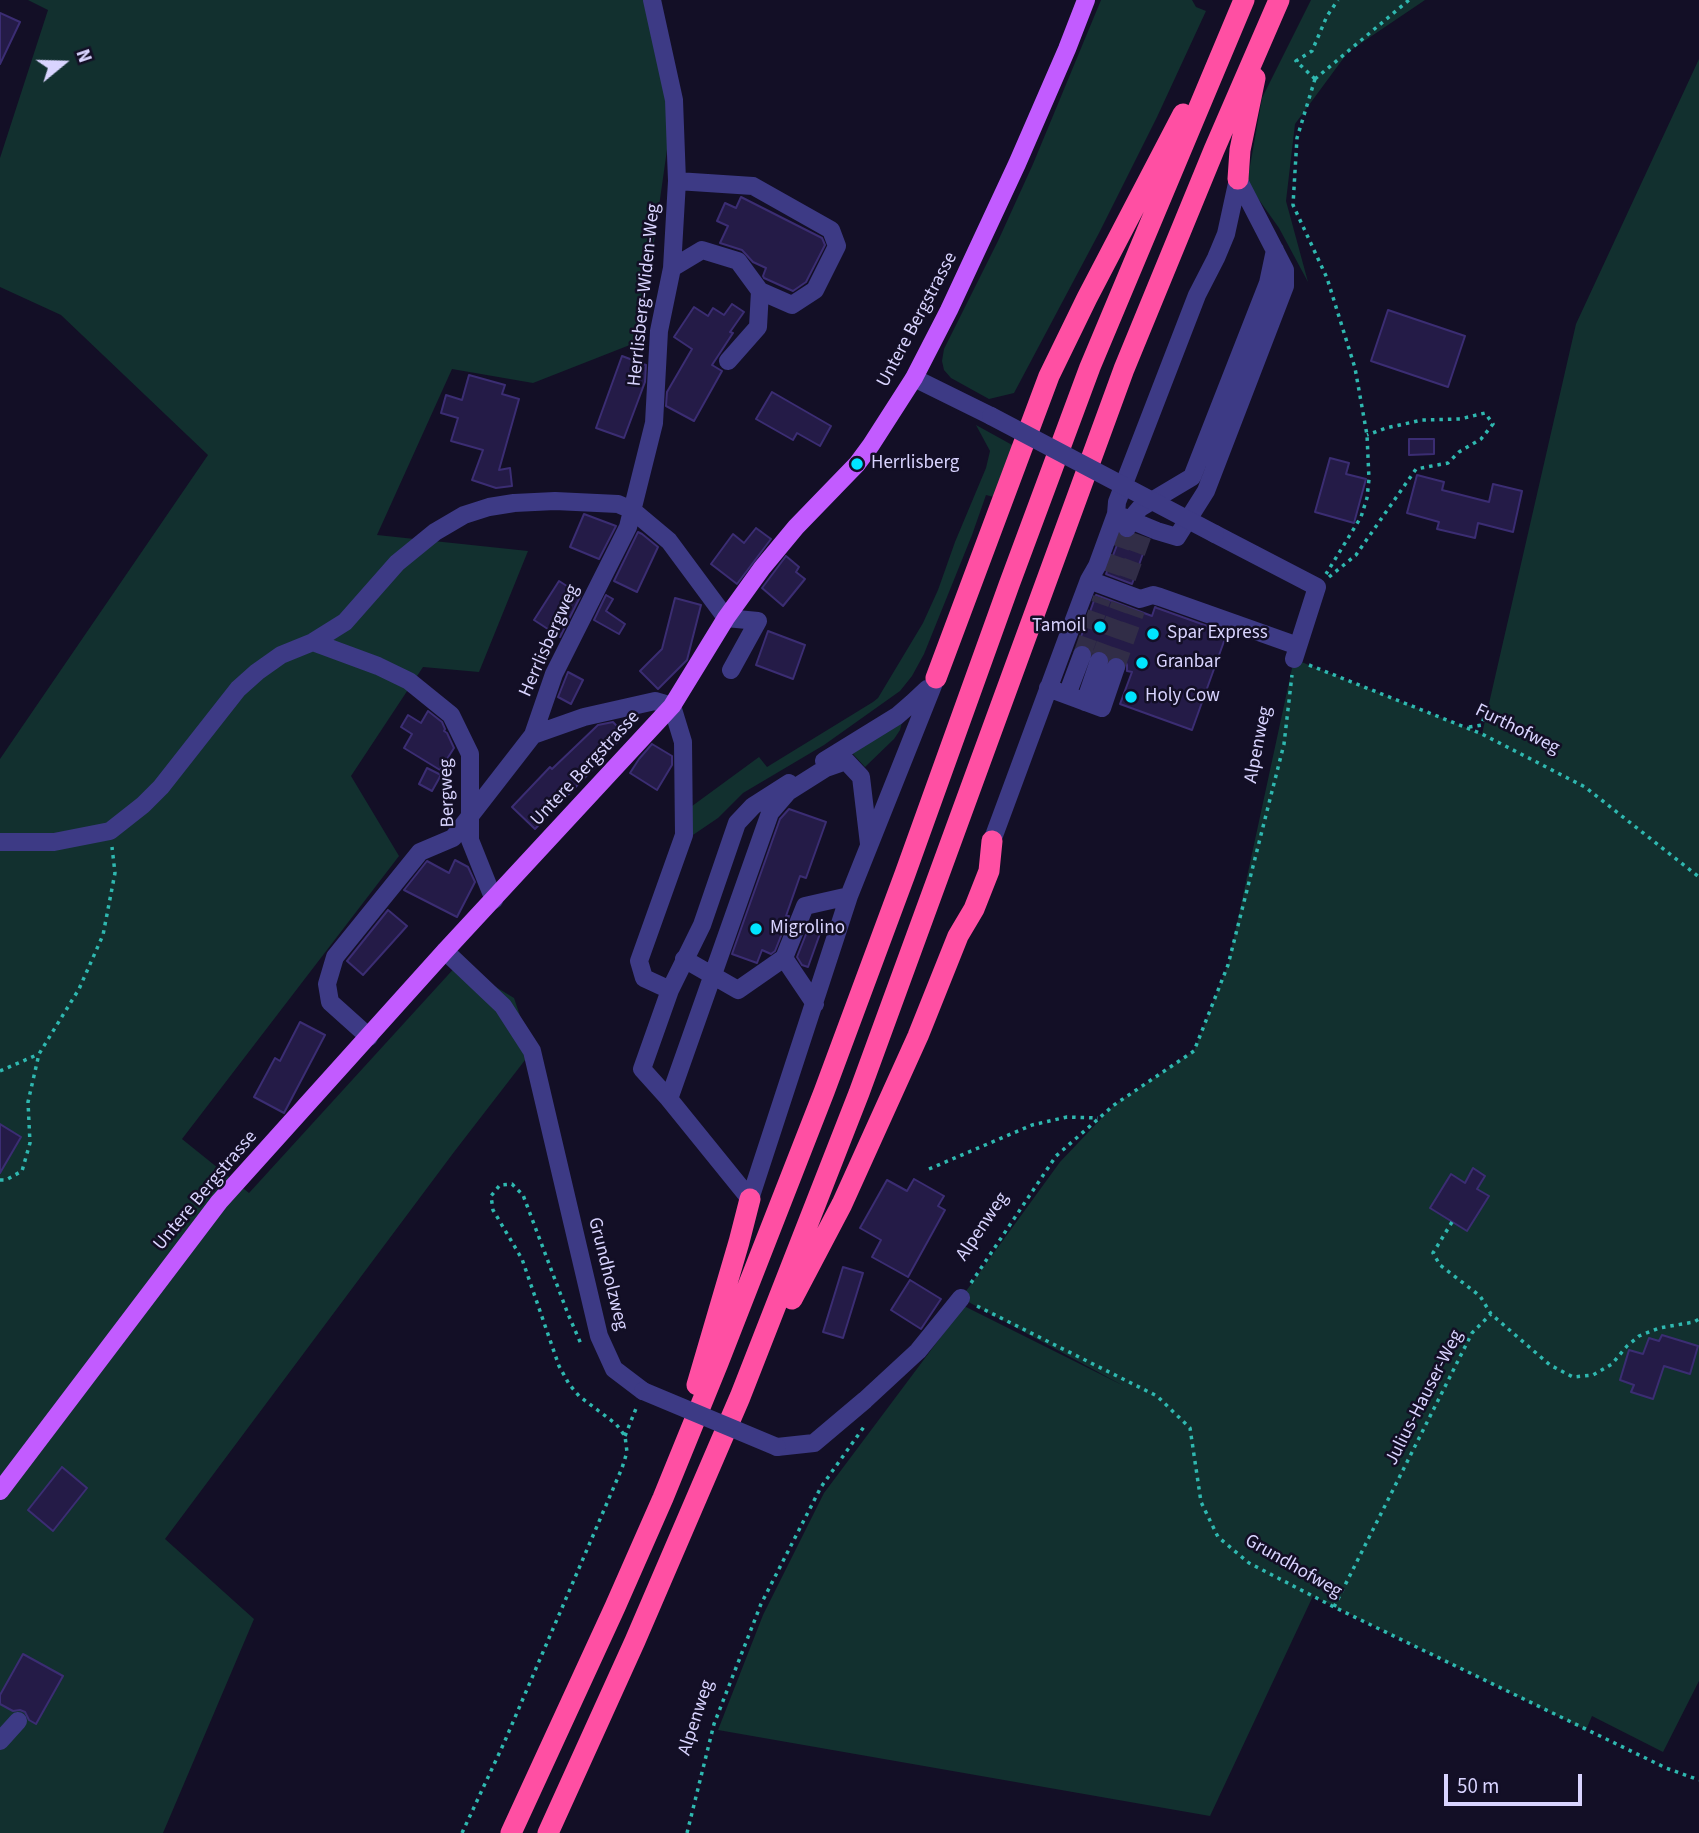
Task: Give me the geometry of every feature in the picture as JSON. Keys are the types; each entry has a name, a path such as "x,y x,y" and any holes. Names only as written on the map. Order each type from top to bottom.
{"highway":[{"path":"936,678 1048,376 1243,0"},
{"path":"511,1833 663,1498 723,1351 820,1104 1090,367 1243,0"},
{"path":"548,1833 635,1641 740,1397 859,1093 1124,369 1279,0"},
{"path":"1238,179 1240,150 1265,33"},
{"path":"740,1397 842,1204 918,1036 958,936 974,909 989,871 992,841"},
{"path":"663,1498 750,1199"}],"main road":[{"name":"Untere Bergstrasse","path":"0,1491 219,1202 445,951 672,706 726,618 762,568 796,527 857,464 871,445 914,377 977,253 1086,0"}],"street":[{"name":"Herrlisberg-Widen-Weg","path":"632,510 654,423 659,331 672,268 677,181 674,100 652,0"},
{"path":"1238,179 1285,270 1285,286 1206,491 1177,537 1134,522 1117,502 1197,295 1226,234 1238,179"},
{"path":"672,268 702,250 738,261 760,291 792,305 815,290 837,246 831,230 753,186 677,181"},
{"path":"1192,477 1268,284 1275,250"},
{"path":"728,361 758,327 760,291"},
{"path":"914,377 1317,587 1296,652 1160,597 1121,593 1089,580"},
{"path":"992,841 1089,580 1097,566 1134,522 1192,477 1216,465"},
{"path":"1126,478 1134,522"},
{"path":"0,842 54,842 110,831 161,787 238,689 257,672 281,655 313,642 345,622 397,563 435,532 464,515 502,505 555,501 618,504 632,510 669,541 726,618 758,621 731,670"},
{"name":"Herrlisbergweg","path":"369,1037 330,1002 327,984 334,957 420,852 453,838 533,735 554,674 628,527 632,510"},
{"name":"Bergweg","path":"313,642 378,666 409,681 451,715 470,754 470,840 494,900"},
{"path":"1067,695 1082,655"},
{"path":"1048,688 1085,702 1108,664"},
{"path":"750,1199 849,896 936,678"},
{"path":"750,1199 642,1069 670,990 702,925 737,824 753,806 897,716 936,678"},
{"path":"533,735 584,718 655,701 672,706 683,742 684,835 639,961 644,978 670,990"},
{"path":"669,1099 770,813 789,792 825,768 846,761 861,777 869,844"},
{"path":"684,959 738,990 784,958 806,906 849,896"},
{"name":"Grundholzweg","path":"445,951 503,1006 532,1051 599,1336 614,1369 643,1391 777,1447 814,1443 918,1351 961,1298"},
{"path":"784,958 815,1004"},
{"path":"0,1741 18,1721"}],"path":[{"path":"1315,79 1296,61 1312,51 1327,16 1338,0"},
{"path":"1317,587 1361,517 1369,479 1367,435 1355,368 1327,278 1293,205 1297,138 1315,79 1409,0"},
{"path":"1317,587 1356,555 1416,469 1448,463 1459,452 1481,439 1493,424 1485,413 1460,419 1422,420 1367,435"},
{"name":"Furthofweg","path":"1296,652 1482,734 1585,788 1699,877"},
{"name":"Alpenweg","path":"961,1298 1056,1156 1114,1105 1194,1051 1228,965 1284,744 1296,652"},
{"path":"1466,728 1482,725 1485,713"},
{"path":"0,1180 6,1180 22,1171 30,1143 29,1102 39,1054 79,989 103,935 115,873 110,831"},
{"path":"0,1071 39,1054"},
{"path":"929,1169 1032,1125 1067,1117 1099,1118"},
{"path":"582,1344 523,1195 512,1184 500,1185 491,1196 493,1210 522,1259 559,1366 579,1395 615,1424 625,1436"},
{"path":"1452,1222 1433,1253 1440,1265 1480,1296 1491,1314 1550,1364 1573,1377 1593,1375 1612,1364 1639,1336 1659,1328 1699,1319"},
{"name":"Grundhofweg","path":"961,1298 1157,1396 1190,1428 1201,1502 1218,1537 1250,1563 1334,1607 1665,1768 1699,1780"},
{"name":"Julius-Hauser-Weg","path":"1334,1607 1472,1333 1491,1314"},
{"path":"463,1833 622,1468 627,1452 625,1436 643,1391"},
{"name":"Alpenweg","path":"687,1833 714,1724 761,1604 821,1487 870,1419"}],"green space":[{"path":"28,0 652,0 674,100 640,341 533,383 452,369 377,535 528,551 479,672 423,667 351,776 399,856 182,1139 249,1193 458,964 514,998 532,1051 165,1539 254,1619 163,1833 0,1833 0,759 208,455 61,315 0,287 0,158 48,10"},
{"path":"1101,0 1192,0 1196,7 1206,11 1099,233 1014,393 989,399 951,378 944,370 944,349 1033,164"},
{"path":"1311,0 1425,0 1348,52 1295,124 1286,201 1308,282 1279,228 1247,183 1262,98"},
{"path":"1699,59 1699,1681 1663,1752 1592,1716 1586,1730 1313,1596 1210,1816 718,1730 763,1615 824,1493 964,1306 1124,1386 961,1298 1060,1162 1114,1105 1194,1051 1228,965 1294,659 1482,734 1576,324"},
{"path":"976,425 1014,446 994,497 986,495 924,654 912,676 900,691 824,745 743,793 718,818 687,839 688,809 759,757 767,767 878,698 923,623 986,468 990,451"},
{"path":"902,722 894,739 865,767 853,754 853,750"}],"building":[{"path":"0,13 20,22 0,64"},
{"path":"741,197 822,238 825,245 806,282 793,291 764,278 766,268 753,262 742,250 720,243 728,226 717,221 725,203 736,208"},
{"path":"732,304 744,312 712,365 722,371 694,421 666,406 667,392 692,349 674,337 694,307 708,316 713,308 724,315"},
{"path":"1388,310 1465,336 1448,387 1371,361"},
{"path":"622,356 646,365 645,382 624,438 596,428"},
{"path":"469,375 505,385 502,394 519,399 499,470 510,468 512,486 496,488 472,480 483,450 451,441 458,418 441,413 446,395 462,400"},
{"path":"772,392 831,426 820,446 797,433 793,440 756,419"},
{"path":"1409,439 1434,439 1434,454 1409,455"},
{"path":"1330,458 1349,463 1346,474 1366,479 1354,523 1315,512"},
{"path":"1417,475 1444,482 1442,490 1489,502 1493,484 1522,491 1513,532 1478,523 1475,538 1437,529 1439,522 1407,513"},
{"path":"584,514 616,526 599,559 570,547"},
{"path":"756,528 771,539 737,584 711,564 733,534 744,543"},
{"path":"638,532 658,547 637,592 614,581"},
{"path":"1136,535 1148,540 1132,584 1106,574 1120,537 1128,539"},
{"path":"786,556 799,567 796,572 805,579 783,606 762,588"},
{"path":"559,581 581,595 560,637 534,620"},
{"path":"606,595 613,599 606,611 625,624 619,634 594,620"},
{"path":"1096,595 1152,616 1155,607 1227,633 1192,730 1120,704 1132,672 1127,671 1125,660 1119,656 1110,658 1102,650 1093,652 1085,644 1078,645"},
{"path":"675,598 701,605 687,660 658,689 640,671 662,649"},
{"path":"768,631 805,645 793,679 756,665"},
{"path":"568,672 583,680 571,704 558,697"},
{"path":"428,711 442,722 454,748 440,770 404,748 412,734 401,727 408,715 421,723"},
{"path":"613,722 625,735 594,764 596,766 535,829 512,807 550,767 552,769 598,725"},
{"path":"652,744 672,756 672,765 657,790 630,773"},
{"path":"427,768 441,775 432,791 419,784"},
{"path":"789,809 826,822 806,878 800,876 786,916 789,916 775,951 771,954 762,950 757,963 732,954 780,819"},
{"path":"455,860 468,867 475,882 457,917 404,890 427,861 449,873"},
{"path":"388,910 407,926 363,975 347,961"},
{"path":"810,924 822,928 808,967 802,965 797,957"},
{"path":"300,1022 325,1035 284,1113 254,1097 275,1058 280,1061"},
{"path":"0,1124 21,1137 0,1173"},
{"path":"1473,1168 1485,1176 1477,1189 1489,1196 1467,1231 1430,1208 1451,1174 1465,1183"},
{"path":"914,1179 944,1196 938,1206 945,1210 908,1277 872,1257 881,1240 860,1228 887,1180 907,1191"},
{"path":"843,1267 863,1273 843,1338 823,1332"},
{"path":"910,1280 941,1299 921,1329 891,1310"},
{"path":"1662,1335 1698,1346 1690,1374 1664,1366 1653,1399 1631,1392 1634,1385 1620,1380 1629,1350 1643,1354 1649,1338 1659,1341"},
{"path":"62,1467 87,1488 53,1531 28,1510"},
{"path":"23,1654 63,1676 36,1724 29,1720 25,1712 13,1711 0,1704 0,1695"}],"tunnel":[{"path":"1111,573 1127,528"},
{"path":"1127,578 1143,534"},
{"path":"1082,655 1102,598"},
{"path":"1099,661 1120,604"},
{"path":"1116,667 1136,610"}],"place":[{"name":"Herrlisberg","path":"857,464"},
{"name":"Tamoil","path":"1100,627"},
{"name":"Spar Express","path":"1153,634"},
{"name":"Granbar","path":"1142,663"},
{"name":"Holy Cow","path":"1131,697"},
{"name":"Migrolino","path":"756,929"}]}
